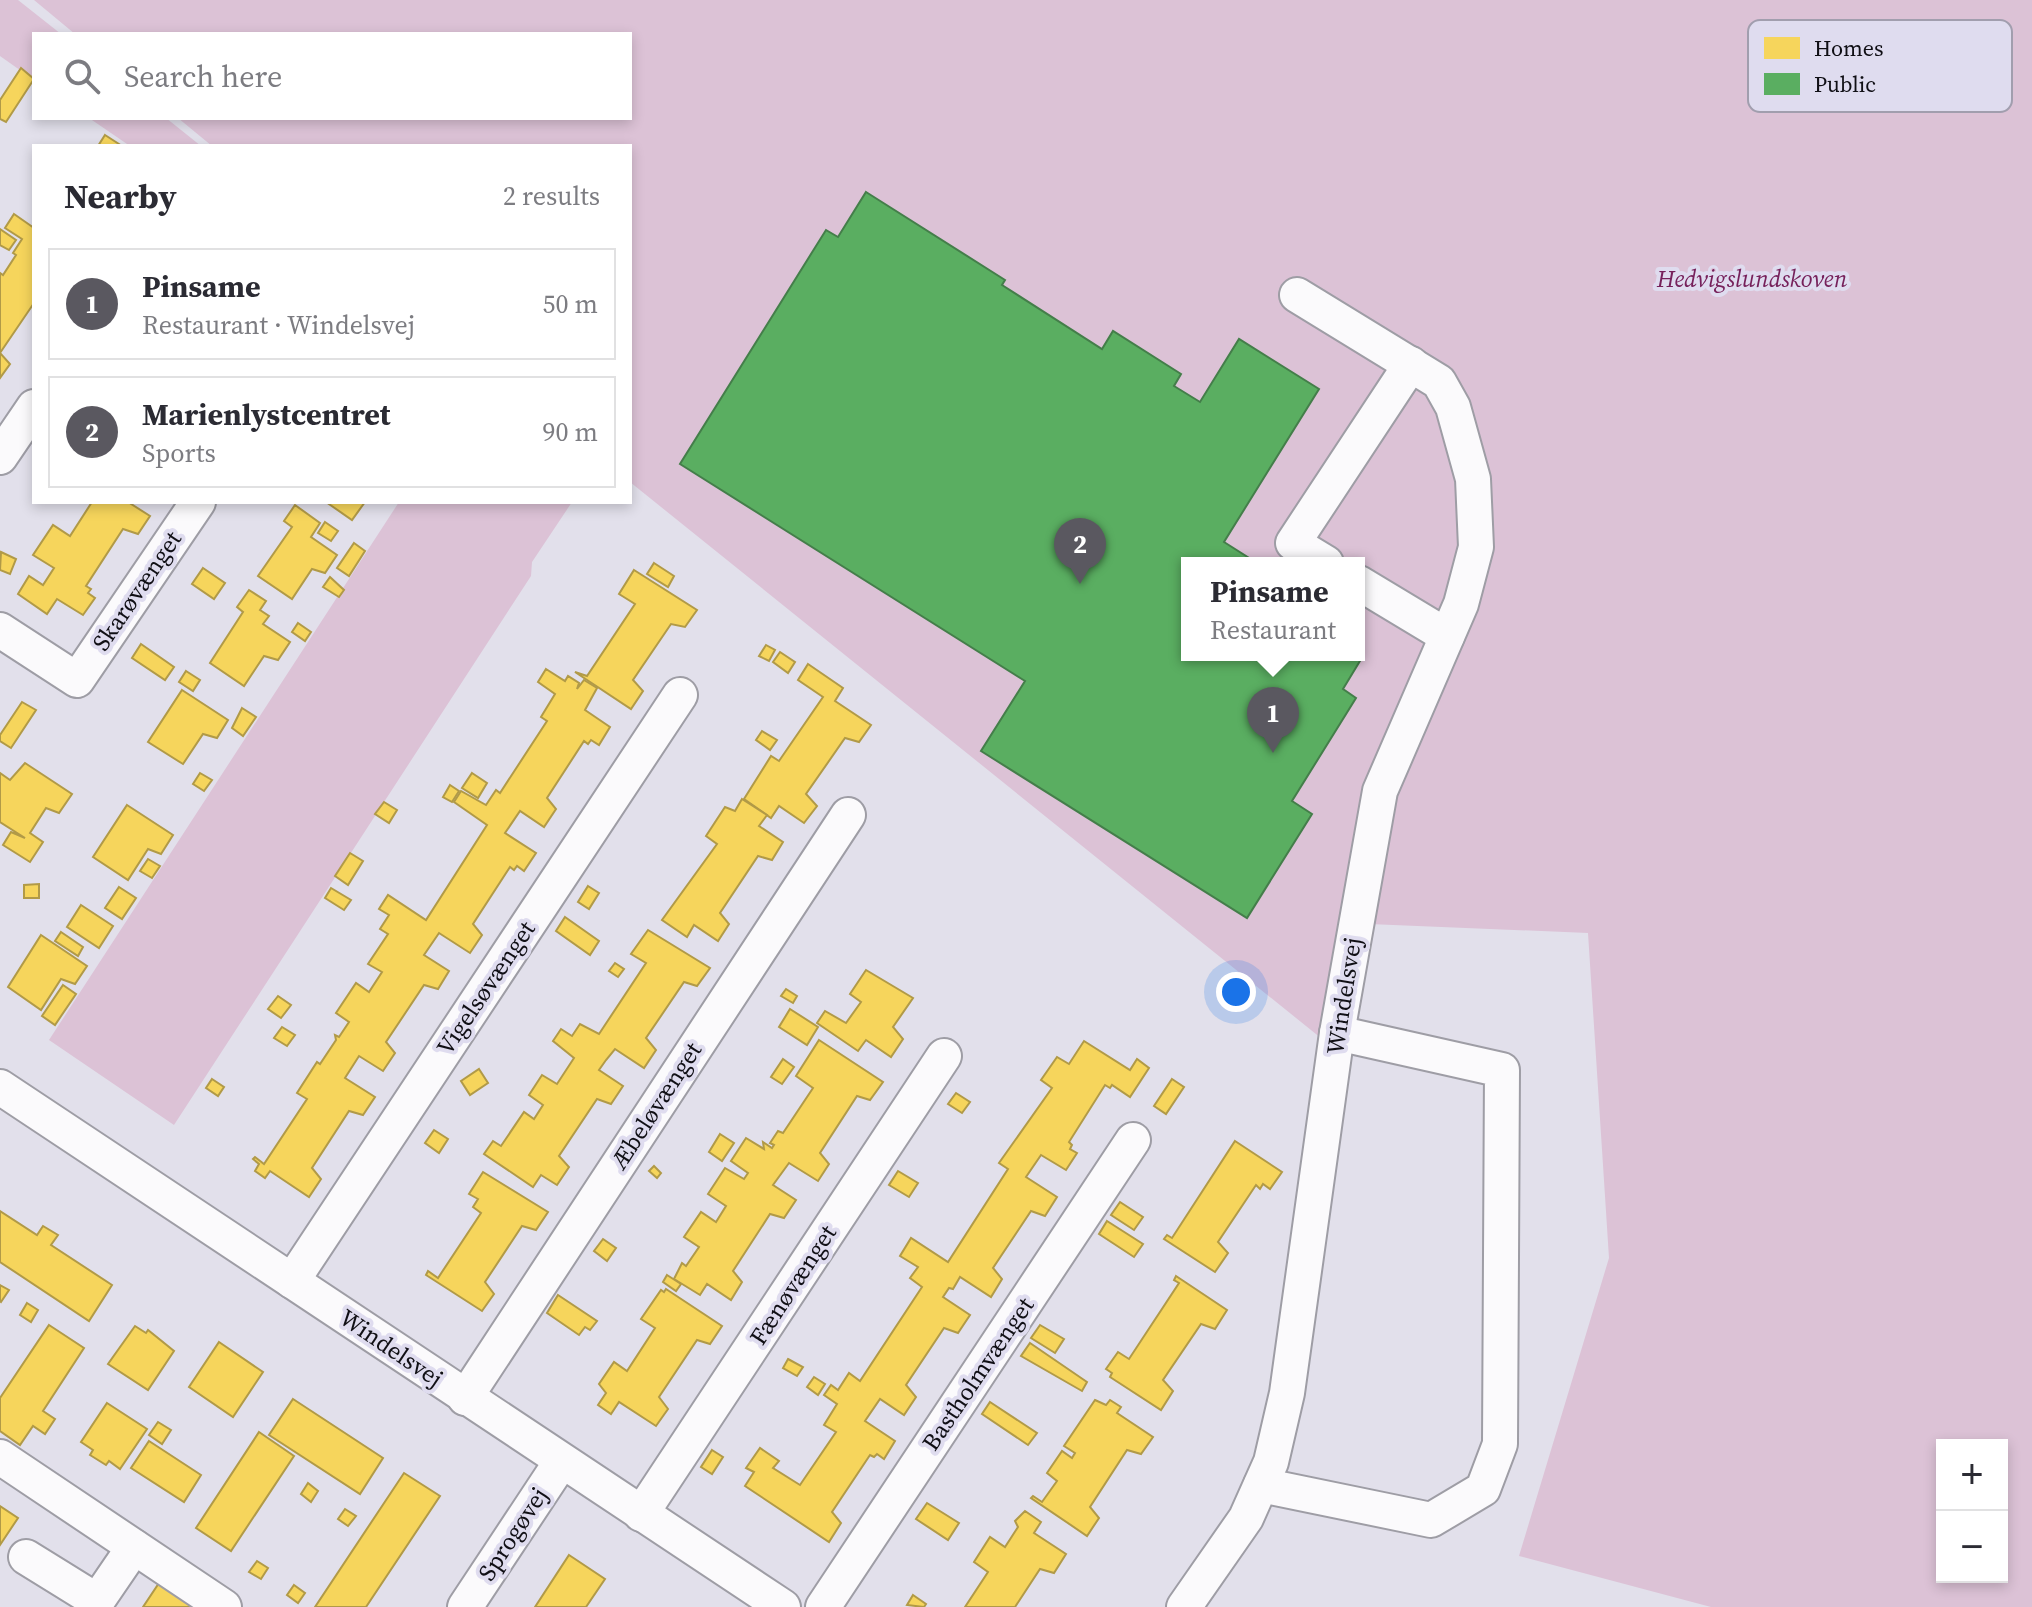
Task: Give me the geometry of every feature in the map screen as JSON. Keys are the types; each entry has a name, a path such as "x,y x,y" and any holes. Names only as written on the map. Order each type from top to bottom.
{"street":[{"path":"1297,295 1411,364 1293,543 1316,557"},
{"name":"Windelsvej","path":"1184,1607 1246,1518 1271,1462 1287,1393 1337,1033 1380,791 1461,604 1476,547 1473,479 1453,407 1439,382 1411,364"},
{"path":"0,457 32,410"},
{"name":"Skarøvænget","path":"0,630 77,680 197,504"},
{"path":"1365,587 1447,636"},
{"name":"Vigelsøvænget","path":"292,1281 680,695"},
{"name":"Æbeløvænget","path":"465,1398 848,815"},
{"path":"1261,1485 1431,1520 1483,1489 1500,1444 1502,1070 1337,1033"},
{"name":"Fænøvænget","path":"641,1514 944,1056"},
{"name":"Windelsvej","path":"0,1087 783,1607"},
{"name":"Bastholmvænget","path":"823,1607 1133,1140"},
{"path":"0,1457 224,1607"},
{"name":"Sprogøvej","path":"465,1607 561,1462"},
{"path":"26,1557 95,1604 134,1547"}],"green space":[{"path":"0,0 18,0 58,32 32,32 32,79 0,56"},
{"name":"Hedvigslundskoven","path":"34,0 2032,0 2032,1607 1711,1607 1519,1556 1609,1258 1588,933 1369,924 1347,1059 632,484 632,144 210,144 180,120 632,120 632,32 73,32"},
{"path":"92,120 168,120 198,144 127,144"},
{"path":"398,504 571,504 532,562 531,576 174,1125 49,1040"}],"building: Homes":[{"path":"21,68 32,77 6,122 0,119 0,100"},
{"path":"105,135 119,144 99,144"},
{"path":"14,214 32,227 32,306 0,353 0,273 3,275 16,255 13,253 22,239 5,228"},
{"path":"0,229 16,240 9,250 0,245"},
{"path":"0,353 10,364 0,378"},
{"path":"91,504 131,504 150,516 138,534 123,529 86,586 91,589 88,593 95,598 83,615 57,599 47,614 18,594 29,576 43,585 54,568 33,555 53,525 70,536"},
{"path":"329,504 364,504 352,520"},
{"path":"295,505 320,523 311,537 337,555 325,573 312,569 292,599 258,576 292,527 284,521"},
{"path":"325,522 338,531 331,541 318,533"},
{"path":"354,543 365,551 349,576 337,568"},
{"path":"1,552 16,559 10,574 0,570"},
{"path":"654,563 674,576 668,587 647,574"},
{"path":"203,568 225,583 214,599 192,584"},
{"path":"634,570 697,610 685,627 671,624 633,680 643,691 631,709 575,672 587,676 635,604 619,594"},
{"path":"330,577 344,590 339,597 323,587"},
{"path":"249,590 266,601 260,610 269,616 263,624 290,642 278,660 264,656 244,686 210,663 243,612 237,607"},
{"path":"298,623 311,632 305,641 292,632"},
{"path":"141,644 174,667 165,680 132,658"},
{"path":"766,645 775,650 769,661 759,656"},
{"path":"780,652 795,662 788,673 773,662"},
{"path":"808,664 843,688 835,701 871,725 859,742 845,738 806,794 817,806 804,823 779,806 771,818 744,799 771,756 779,761 823,697 798,680"},
{"path":"546,669 565,681 568,676 579,683 577,689 584,680 597,688 585,710 610,727 599,745 591,740 588,744 584,741 547,798 556,809 544,827 520,811 505,833 536,853 524,871 517,866 514,870 510,867 473,924 482,935 470,953 439,933 424,955 449,971 438,989 424,985 386,1042 395,1053 383,1071 359,1056 345,1078 375,1097 363,1115 349,1111 312,1168 321,1179 309,1197 270,1171 265,1178 255,1171 259,1164 253,1159 255,1157 264,1164 307,1099 297,1093 336,1040 335,1035 339,1037 349,1022 336,1013 356,983 369,992 382,972 368,964 388,934 380,929 389,915 379,909 388,895 426,920 487,825 454,802 461,791 486,805 496,790 500,793 547,721 541,717 555,694 538,682"},
{"path":"186,671 200,680 193,691 179,682"},
{"path":"182,690 228,720 217,738 203,734 183,764 148,742"},
{"path":"22,702 36,710 11,748 0,741 0,735"},
{"path":"242,708 256,717 243,736 232,728"},
{"path":"762,731 777,740 770,750 756,740"},
{"path":"25,763 72,794 59,813 46,808 30,833 43,842 30,862 3,845 11,832 25,838 0,822 0,773 10,780"},
{"path":"200,773 212,780 204,791 193,784"},
{"path":"472,773 487,783 478,798 462,788"},
{"path":"450,785 459,791 452,802 443,797"},
{"path":"742,799 767,815 759,826 783,842 772,860 758,856 720,913 729,924 718,941 694,925 687,937 662,920 717,844 706,836 725,807 735,811"},
{"path":"384,802 397,810 389,823 375,814"},
{"path":"127,805 173,835 161,854 148,849 128,880 93,857"},
{"path":"350,853 363,861 348,885 335,876"},
{"path":"148,859 160,866 152,878 140,871"},
{"path":"39,884 39,898 24,898 24,885"},
{"path":"588,886 599,893 589,909 578,902"},
{"path":"119,887 136,898 122,919 105,908"},
{"path":"331,888 351,900 344,910 325,898"},
{"path":"81,905 113,926 99,948 67,927"},
{"path":"565,917 599,941 590,955 556,931"},
{"path":"648,930 710,968 697,986 684,982 646,1038 656,1050 644,1068 615,1049 606,1060 599,1070 623,1086 611,1104 597,1099 559,1156 569,1167 557,1185 541,1175 533,1187 484,1154 493,1141 501,1146 524,1112 534,1119 543,1105 529,1095 542,1075 557,1084 574,1058 553,1041 561,1029 572,1036 580,1024 599,1034 646,963 631,954"},
{"path":"61,932 83,947 78,956 55,941"},
{"path":"41,935 87,966 75,984 61,979 41,1010 8,987"},
{"path":"615,963 624,969 618,977 609,971"},
{"path":"866,970 913,998 893,1027 903,1039 891,1057 866,1040 858,1051 817,1023 825,1011 846,1023 861,1002 850,994"},
{"path":"63,985 76,994 55,1025 42,1016"},
{"path":"786,989 797,996 793,1003 781,996"},
{"path":"278,996 291,1005 281,1018 268,1009"},
{"path":"790,1009 818,1027 807,1045 779,1027"},
{"path":"282,1027 295,1035 287,1046 274,1038"},
{"path":"819,1040 883,1082 870,1100 857,1096 820,1153 829,1164 818,1181 789,1163 773,1185 796,1200 784,1218 770,1214 733,1271 742,1282 731,1300 707,1284 700,1295 674,1279 682,1263 686,1266 699,1247 684,1237 701,1212 716,1222 726,1206 708,1194 725,1168 744,1179 748,1173 731,1161 746,1138 764,1149 763,1142 772,1148 774,1145 770,1143 778,1131 783,1133 813,1088 796,1076"},
{"path":"1084,1041 1130,1070 1137,1059 1149,1068 1130,1097 1112,1085 1110,1088 1105,1085 1069,1142 1072,1145 1070,1149 1077,1153 1066,1170 1041,1155 1026,1177 1057,1197 1045,1216 1031,1211 993,1268 1002,1279 991,1297 960,1277 953,1289 949,1288 943,1297 970,1315 958,1333 944,1328 906,1385 916,1397 904,1415 880,1399 865,1421 895,1441 884,1459 877,1454 874,1457 870,1455 832,1512 841,1523 829,1542 745,1486 754,1472 746,1468 760,1448 779,1461 773,1468 800,1485 836,1432 824,1425 837,1404 824,1395 831,1385 838,1390 849,1373 860,1381 922,1287 910,1278 918,1267 900,1256 911,1238 948,1262 1008,1169 999,1163 1052,1088 1041,1080 1057,1057 1069,1064"},
{"path":"783,1059 794,1067 782,1084 771,1077"},
{"path":"479,1069 488,1083 470,1095 461,1081"},
{"path":"212,1079 224,1087 218,1096 206,1088"},
{"path":"1172,1079 1184,1087 1166,1114 1154,1106"},
{"path":"956,1093 970,1102 962,1113 948,1104"},
{"path":"434,1130 448,1139 439,1153 425,1143"},
{"path":"720,1134 734,1143 722,1161 709,1152"},
{"path":"1235,1141 1282,1172 1270,1189 1263,1184 1260,1189 1256,1185 1218,1242 1228,1253 1215,1272 1164,1239 1167,1235 1172,1238"},
{"path":"654,1166 661,1173 657,1178 649,1171"},
{"path":"898,1171 918,1183 909,1197 889,1185"},
{"path":"483,1172 548,1212 536,1230 522,1226 485,1282 494,1294 482,1311 426,1275 428,1271 438,1278 481,1213 473,1207 478,1199 469,1194"},
{"path":"1120,1202 1143,1217 1134,1230 1111,1215"},
{"path":"0,1211 37,1235 43,1226 58,1235 51,1245 112,1285 89,1321 0,1262"},
{"path":"1107,1221 1143,1244 1134,1257 1099,1234"},
{"path":"603,1239 616,1248 607,1261 594,1251"},
{"path":"667,1275 681,1284 676,1291 663,1282"},
{"path":"1176,1276 1227,1310 1215,1329 1201,1324 1163,1380 1173,1391 1161,1410 1110,1377 1112,1373 1106,1369 1118,1352 1129,1359 1179,1283 1174,1280"},
{"path":"0,1285 9,1290 1,1302 0,1301"},
{"path":"666,1289 722,1326 710,1344 697,1340 659,1397 668,1409 656,1426 619,1402 611,1414 598,1405 606,1393 599,1384 614,1362 627,1371 655,1328 641,1319 661,1290 664,1292"},
{"path":"558,1295 597,1321 590,1330 585,1327 579,1335 547,1313"},
{"path":"27,1303 38,1310 31,1322 20,1315"},
{"path":"49,1325 84,1348 43,1411 55,1419 45,1434 33,1426 20,1445 0,1431 0,1398"},
{"path":"1040,1325 1064,1339 1055,1353 1031,1338"},
{"path":"135,1326 146,1333 148,1330 174,1351 148,1390 108,1364"},
{"path":"219,1342 263,1372 233,1417 189,1387"},
{"path":"1030,1343 1087,1382 1082,1391 1021,1356"},
{"path":"788,1359 803,1367 797,1376 783,1368"},
{"path":"814,1377 825,1384 818,1395 807,1387"},
{"path":"293,1399 383,1458 360,1494 269,1435"},
{"path":"1095,1400 1106,1405 1110,1400 1121,1407 1117,1413 1153,1437 1141,1454 1127,1450 1090,1507 1099,1518 1087,1536 1031,1498 1033,1496 1042,1502 1057,1481 1047,1473 1062,1451 1072,1458 1075,1453 1064,1446"},
{"path":"990,1402 1037,1433 1028,1445 982,1414"},
{"path":"107,1403 147,1429 120,1469 109,1461 106,1465 90,1455 93,1450 81,1442"},
{"path":"158,1422 171,1430 162,1444 149,1435"},
{"path":"259,1432 294,1456 231,1551 196,1528"},
{"path":"149,1441 201,1475 184,1502 131,1468"},
{"path":"712,1450 723,1457 712,1474 701,1467"},
{"path":"404,1473 440,1496 366,1607 315,1607"},
{"path":"308,1483 318,1491 311,1502 301,1494"},
{"path":"927,1503 959,1523 948,1540 916,1519"},
{"path":"0,1506 18,1518 0,1545"},
{"path":"345,1509 356,1516 348,1526 338,1519"},
{"path":"1025,1511 1041,1522 1034,1533 1066,1554 1054,1573 1040,1569 1015,1607 965,1607 988,1572 974,1562 990,1537 1005,1547 1018,1527 1015,1521"},
{"path":"569,1555 605,1579 586,1607 535,1607"},
{"path":"257,1561 268,1568 261,1579 249,1572"},
{"path":"161,1580 195,1607 143,1607"},
{"path":"294,1585 305,1593 298,1603 287,1595"},
{"path":"913,1595 926,1604 924,1607 907,1605"}],"building: Public":[{"path":"866,192 1005,280 1002,285 1102,349 1113,331 1181,374 1174,386 1200,402 1239,339 1319,389 1224,542 1248,557 1181,557 1181,661 1360,661 1343,689 1356,698 1292,801 1312,814 1247,918 981,751 1025,681 680,464 826,230 838,237"}],"place":[{"name":"Marienlystcentret","path":"1080,584"},
{"name":"Pinsame","path":"1273,753"}]}
